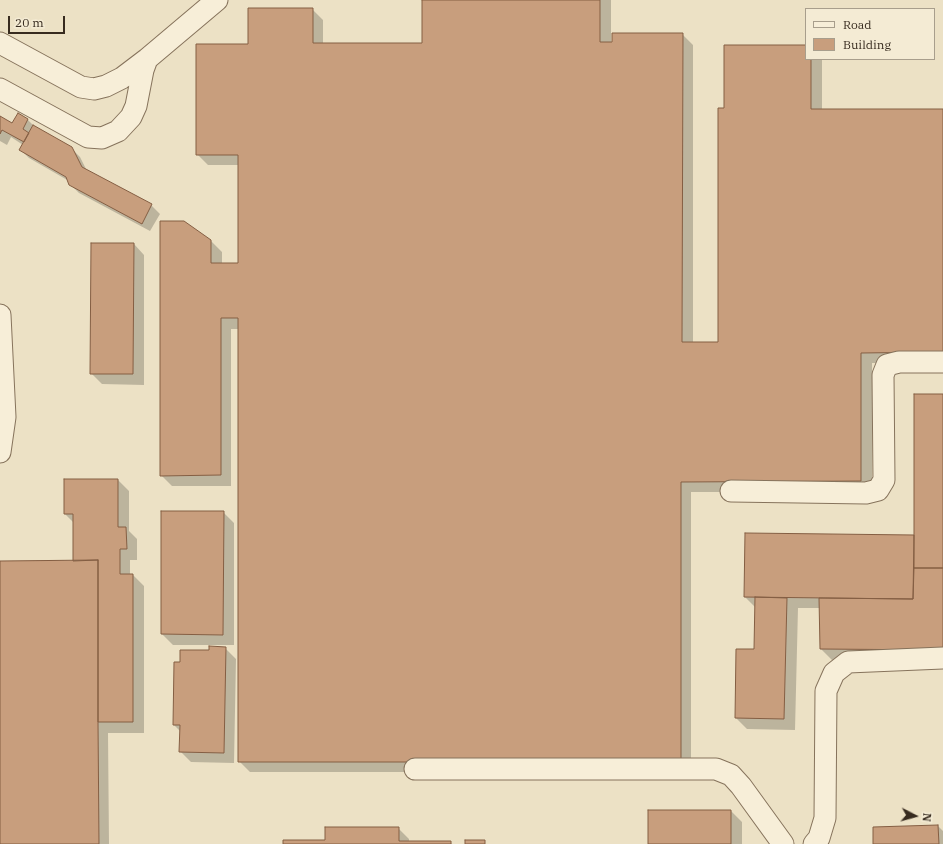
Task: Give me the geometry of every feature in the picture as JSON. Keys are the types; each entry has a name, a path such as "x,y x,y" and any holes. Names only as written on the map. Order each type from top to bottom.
{"lane":[{"path":"0,43 81,87 94,89 106,86 122,78 217,0"},
{"path":"0,89 88,137 102,138 118,131 131,117 136,106 143,70 147,59"},
{"path":"0,315 5,418 0,452"},
{"path":"731,491 866,493 878,490 884,480 883,375 888,365 899,362 943,362"},
{"path":"814,844 819,838 825,818 826,691 834,672 848,662 943,658"},
{"path":"415,769 716,769 731,775 741,786 783,844"}],"building":[{"path":"422,0 600,0 600,42 612,42 612,33 683,33 682,342 718,342 718,108 724,108 724,45 805,45 805,60 811,60 811,109 943,109 943,352 861,353 861,481 681,482 681,762 238,762 238,318 221,318 221,475 160,476 160,221 184,221 211,240 211,263 238,263 238,155 196,155 196,44 248,44 248,8 313,8 313,43 422,43"},
{"path":"18,113 28,119 23,129 29,133 24,142 2,130 0,134 0,116 12,123"},
{"path":"33,125 72,147 82,167 152,204 142,224 69,185 66,177 19,150"},
{"path":"91,243 134,243 133,374 90,374"},
{"path":"914,394 943,394 943,568 914,568"},
{"path":"64,479 118,479 118,527 126,527 127,549 120,549 120,574 133,574 133,722 98,722 98,560 73,561 73,514 64,514"},
{"path":"161,511 224,511 223,635 161,634"},
{"path":"745,533 914,535 913,599 744,597"},
{"path":"98,560 99,844 0,844 0,561"},
{"path":"914,568 943,568 943,650 820,649 819,598 913,599"},
{"path":"755,597 787,598 784,719 735,718 736,649 754,649"},
{"path":"209,646 226,647 224,753 179,752 180,725 173,725 174,662 180,662 180,650 209,650"},
{"path":"648,810 731,810 731,844 648,844"},
{"path":"938,825 939,844 873,844 873,827"},
{"path":"325,827 399,827 399,841 451,841 451,844 283,844 283,840 325,840"},
{"path":"465,840 485,840 485,844 465,844"}]}
